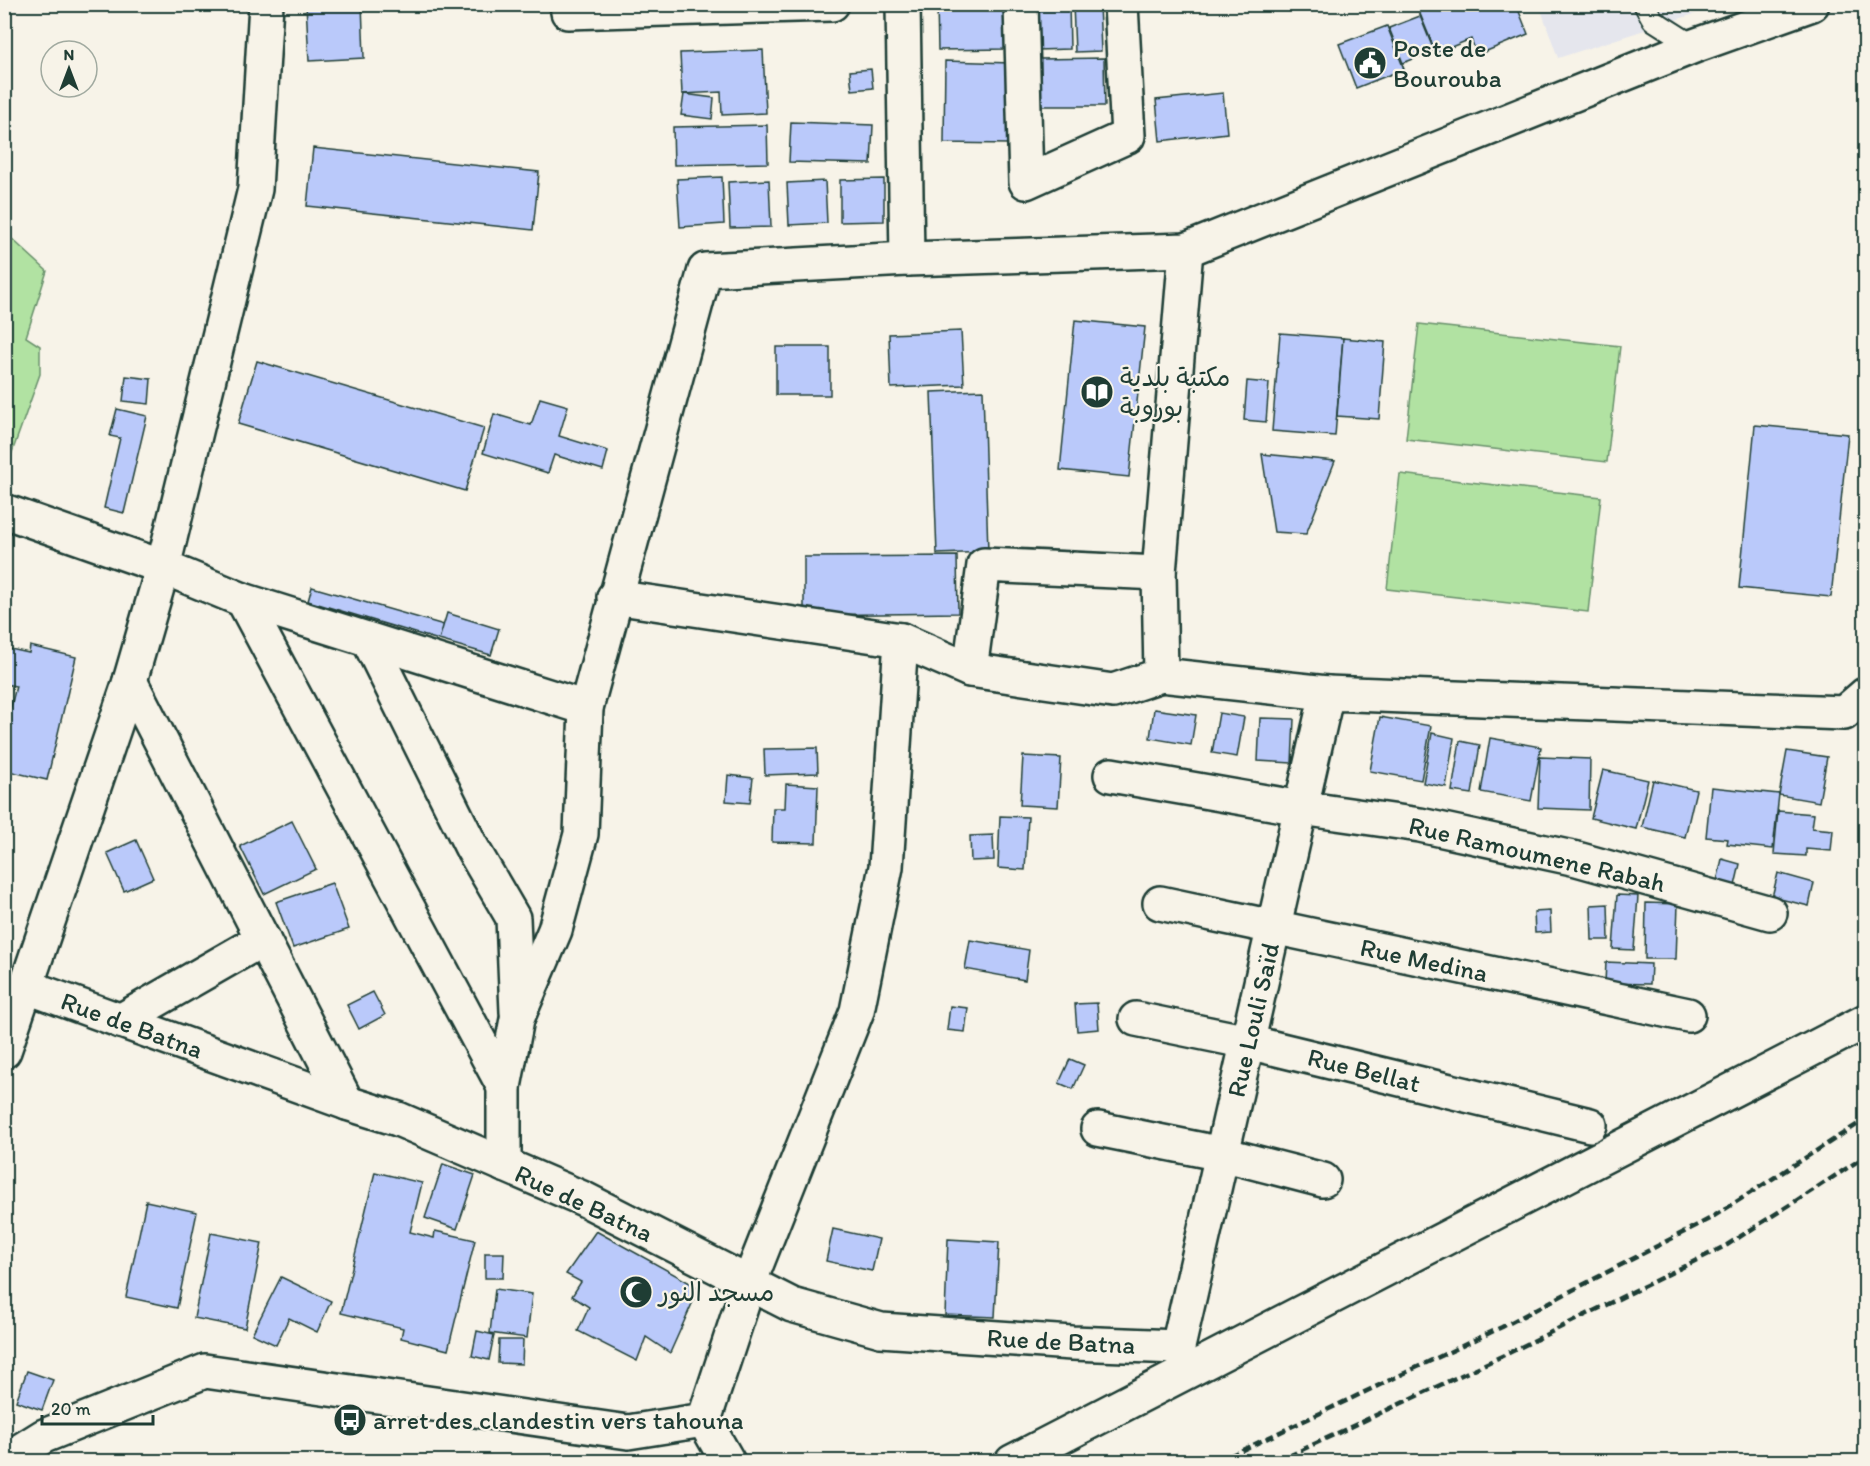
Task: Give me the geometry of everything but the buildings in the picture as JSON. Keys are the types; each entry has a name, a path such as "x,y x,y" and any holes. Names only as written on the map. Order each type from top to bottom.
{"street":[{"path":"4,1051 15,983 130,681 163,567 255,189 266,4"},
{"path":"567,4 567,12 832,4"},
{"path":"903,4 907,259"},
{"path":"1021,4 1026,182 1128,136 1121,4"},
{"path":"504,1165 504,1087 517,1019 555,930 581,834 586,708 614,597 705,270 907,259 1186,250 1694,45 1812,4"},
{"path":"1161,675 1160,573 1186,250"},
{"path":"4,511 163,567 243,600 586,708"},
{"path":"970,670 984,565 1160,573"},
{"path":"614,597 901,640 970,670 1113,690 1161,675 1327,693 1844,713 1866,694"},
{"path":"243,600 504,1087"},
{"path":"728,1461 704,1420 749,1283 856,1011 886,867 901,640"},
{"path":"369,641 471,846 513,918 517,1019"},
{"path":"130,681 347,1103"},
{"name":"Rue Louli Saïd","path":"1178,1347 1327,693"},
{"name":"Rue Ramoumene Rabah","path":"1111,775 1301,808 1420,825 1566,856 1770,913"},
{"name":"Rue Medina","path":"1160,903 1688,1015"},
{"path":"120,1021 263,939"},
{"name":"Rue de Batna","path":"15,983 347,1103 398,1119 584,1199 792,1305 881,1330 1072,1343 1178,1347"},
{"name":"Rue Bellat","path":"1136,1019 1248,1042 1590,1125"},
{"path":"1012,1461 1866,1021"},
{"path":"1098,1129 1222,1155 1323,1180"},
{"path":"4,1461 44,1436 205,1371 628,1432 704,1420"}],"lane":[{"path":"1644,4 1653,20 1694,45"}],"shaded area":[{"path":"1539,4 1722,5 1558,58"}],"green space":[{"path":"10,237 47,271 26,337 40,346 40,374 5,472 4,238"},
{"path":"1419,324 1620,346 1607,462 1406,439"},
{"path":"1400,474 1601,497 1588,612 1387,589"}],"railway":[{"path":"1217,1462 1502,1327 1711,1218 1866,1119"},
{"path":"1276,1462 1517,1349 1727,1245 1866,1156"}],"place":[{"name":"Poste de Bourouba","path":"1370,63"},
{"name":"مكتبة بلدية بوروبة","path":"1097,392"},
{"name":"مسجد النور","path":"636,1292"},
{"name":"arret des clandestin vers tahouna","path":"350,1420"}]}
